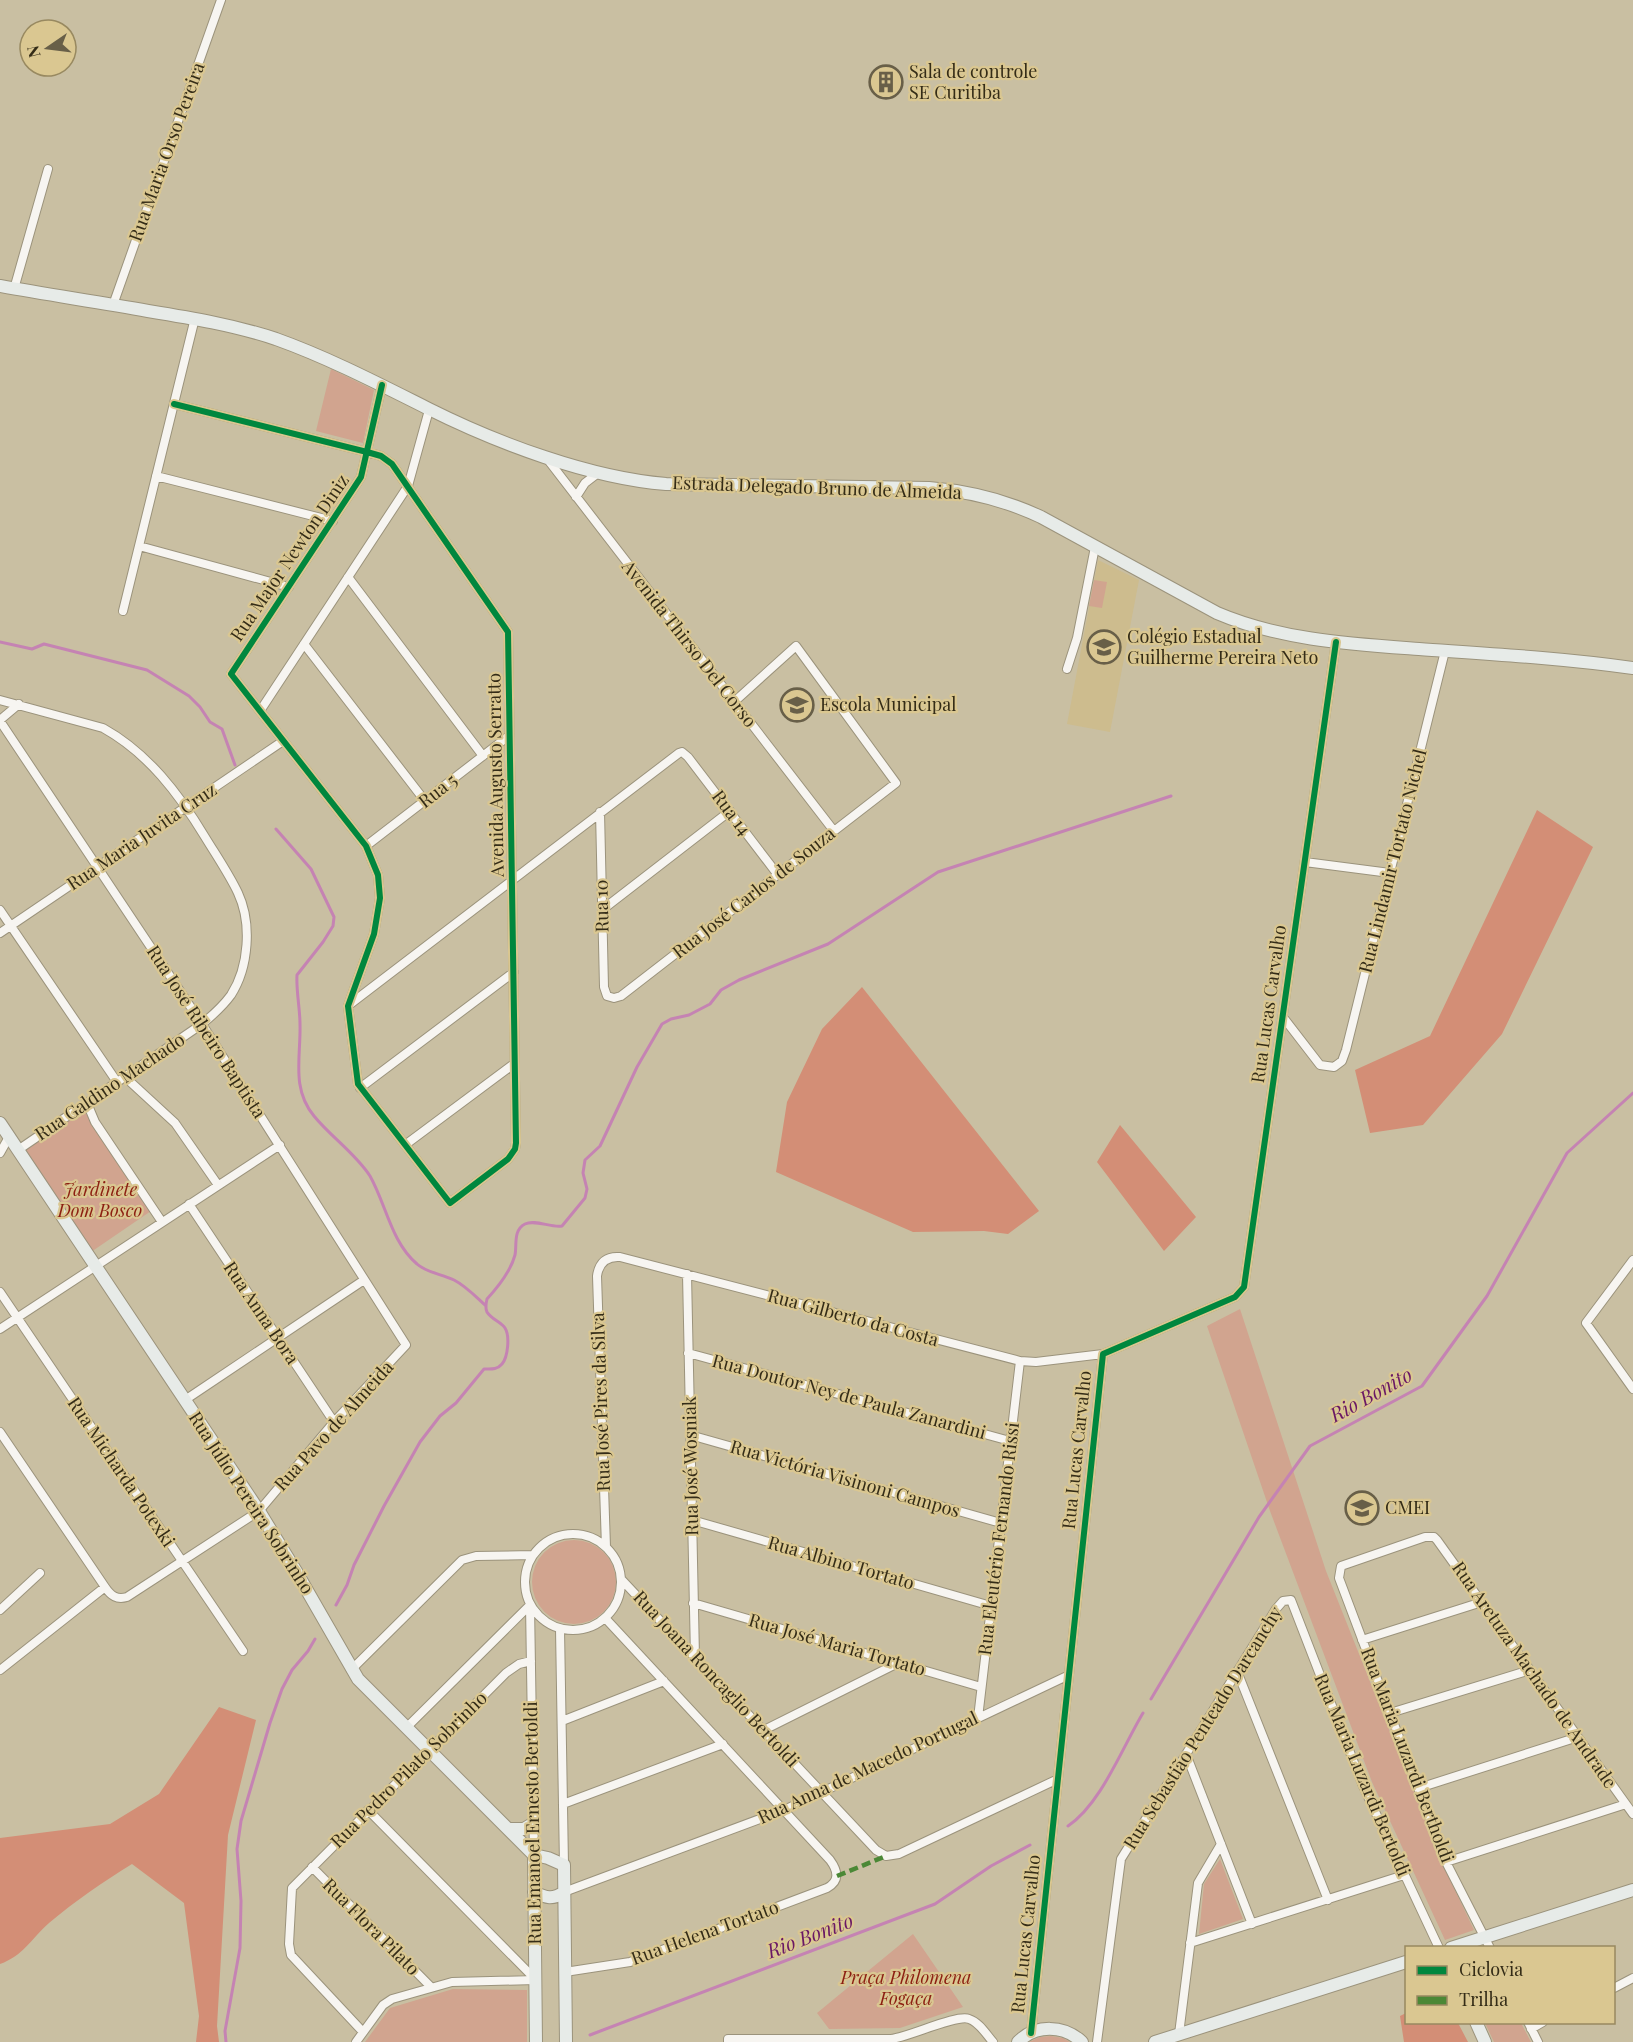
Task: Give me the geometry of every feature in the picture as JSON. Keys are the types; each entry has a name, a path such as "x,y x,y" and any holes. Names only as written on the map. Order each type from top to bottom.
{"main road":[{"name":"Estrada Delegado Bruno de Almeida","path":"0,286 195,318 275,339 335,363 473,430 544,456 598,473 630,480 666,484 949,490 988,497 1024,509 1235,621 1274,632 1336,642 1633,668"},
{"name":"Rua Júlio Pereira Sobrinho","path":"0,1123 259,1511 297,1573 351,1670 363,1685 534,1855"},
{"path":"508,1829 524,1829 534,1823"},
{"path":"534,1855 564,1865"},
{"name":"Rua Emanoel Ernesto Bertoldi","path":"534,1855 536,2042"},
{"name":"Rua Emanoel Ernesto Bertoldi","path":"564,1865 566,2042"},
{"path":"1459,1946 1487,1942 1633,1890"},
{"path":"534,1892 547,1898 553,1898 564,1892"},
{"path":"1162,2041 1405,1963"},
{"path":"1477,2024 1485,2042"},
{"path":"1018,2042 1031,2033 1046,2029 1062,2030 1076,2036 1082,2042"}],"street":[{"name":"Rua Maria Orso Pereira","path":"113,305 221,0"},
{"path":"14,289 48,169"},
{"path":"123,611 195,318"},
{"name":"Rua Major Newton Diniz","path":"260,711 231,674 361,477 382,385"},
{"name":"Avenida Augusto Serratto","path":"174,404 387,459 508,632 515,1149 508,1159 450,1203 405,1145"},
{"path":"429,410 408,486 260,711 366,846 378,875 380,908 374,934 348,1005 360,1088 405,1145 515,1063"},
{"name":"Avenida Thirso Del Corso","path":"544,456 834,831"},
{"path":"576,497 585,483 598,473"},
{"path":"156,476 333,520"},
{"path":"139,546 289,587"},
{"path":"1067,669 1077,638 1095,547"},
{"path":"348,577 483,756"},
{"name":"Rua Lucas Carvalho","path":"1031,2033 1103,1354 1235,1297 1244,1287 1336,642"},
{"path":"304,644 425,801"},
{"name":"Rua José Carlos de Souza","path":"610,998 621,996 896,783 796,646 734,702"},
{"name":"Rua Lindamir Tortato Nichel","path":"1283,1017 1315,1060 1324,1067 1334,1066 1342,1061 1445,651"},
{"name":"Rua Galdino Machado","path":"0,700 103,728 118,736 145,758 187,807 239,895 246,927 244,958 237,982 224,1003 202,1024 18,1150"},
{"path":"0,721 19,704"},
{"name":"Rua José Ribeiro Baptista","path":"0,721 202,1024 406,1345"},
{"name":"Rua 5","path":"366,846 510,735"},
{"name":"Rua Maria Juvita Cruz","path":"0,933 283,741"},
{"name":"Rua 14","path":"600,812 676,754 682,752 778,875"},
{"path":"602,910 730,811"},
{"path":"348,1005 600,812"},
{"name":"Rua 10","path":"600,812 603,987 604,992 610,998"},
{"path":"1305,862 1390,873"},
{"path":"0,910 117,1083"},
{"path":"360,1088 514,972"},
{"path":"125,1077 183,1132 218,1185"},
{"path":"87,1103 98,1127 162,1222"},
{"path":"0,1153 9,1137"},
{"path":"0,1329 280,1145"},
{"name":"Rua Anna Bora","path":"189,1204 333,1422"},
{"name":"Rua Gilberto da Costa","path":"604,1260 620,1257 1020,1361 1036,1362 1103,1354"},
{"name":"Rua José Pires da Silva","path":"604,1260 597,1276 606,1547"},
{"path":"1633,1260 1586,1323 1633,1389"},
{"name":"Rua José Wosniak","path":"687,1274 694,1657"},
{"path":"185,1401 364,1280"},
{"name":"Rua Micharda Potexki","path":"0,1293 243,1651"},
{"name":"Rua Pavo de Almeida","path":"105,1587 113,1596 120,1599 127,1598 259,1511 333,1422 406,1345"},
{"name":"Rua Doutor Ney de Paula Zanardini","path":"688,1353 1010,1441"},
{"name":"Rua Eleutério Fernando Rissi","path":"978,1718 1020,1361"},
{"path":"0,1432 105,1587 0,1670"},
{"name":"Rua Victória Visinoni Campos","path":"690,1435 1001,1523"},
{"name":"Rua Albino Tortato","path":"692,1520 991,1606"},
{"path":"568,1534 588,1537 606,1547 619,1567 621,1578 620,1593 615,1607 606,1618 592,1627 576,1631 560,1629 548,1624 538,1616 530,1605 526,1593 527,1567 533,1555 548,1541 568,1534"},
{"name":"Rua Maria Luzardi Bertholdi","path":"1434,1537 1425,1537 1344,1563 1339,1569 1339,1578 1446,1862 1487,1942"},
{"name":"Rua Aretuza Machado de Andrade","path":"1434,1537 1633,1814"},
{"path":"351,1670 462,1560 476,1556 533,1555"},
{"path":"0,1610 40,1573"},
{"name":"Rua Joana Roncaglio Bertoldi","path":"621,1578 876,1850 886,1856 899,1854 1058,1779"},
{"name":"Rua Sebastião Penteado Darcanchy","path":"1097,2042 1121,1859 1279,1604 1291,1600"},
{"name":"Rua Maria Luzardi Bertoldi","path":"1291,1600 1363,1786 1439,1946"},
{"path":"1362,1640 1482,1602"},
{"name":"Rua José Maria Tortato","path":"693,1603 981,1687"},
{"name":"Rua Emanoel Ernesto Bertoldi","path":"530,1605 534,1855"},
{"name":"Rua Pedro Pilato Sobrinho","path":"406,1728 530,1605"},
{"path":"606,1618 784,1810"},
{"name":"Rua Emanoel Ernesto Bertoldi","path":"560,1629 564,1865"},
{"name":"Rua Pedro Pilato Sobrinho","path":"363,2032 291,1955 288,1944 292,1888 506,1673 519,1664 531,1661"},
{"path":"764,1730 898,1663"},
{"path":"1390,1713 1530,1670"},
{"path":"1237,1671 1328,1900"},
{"name":"Rua Anna de Macedo Portugal","path":"564,1892 784,1810 1069,1675"},
{"path":"562,1721 664,1681"},
{"path":"1419,1788 1578,1737"},
{"path":"563,1804 723,1744"},
{"path":"1186,1754 1252,1924"},
{"path":"1446,1862 1626,1804"},
{"path":"369,1810 536,1980"},
{"name":"Rua Helena Tortato","path":"565,1972 630,1962 827,1888 835,1882 837,1876 834,1865 784,1810"},
{"path":"1179,2034 1198,1883 1221,1845"},
{"name":"Rua Flora Pilato","path":"312,1867 430,1988"},
{"path":"1190,1943 1404,1875"},
{"path":"1615,1987 1633,1978"},
{"path":"356,2042 387,2002 459,1981 536,1980"},
{"path":"728,2041 891,2039 956,2019 967,2018 977,2024 993,2042"},
{"path":"1529,2026 1538,2042"}],"shaded area":[{"name":"Colégio Estadual Guilherme Pereira Neto","path":"1098,560 1139,580 1110,732 1067,724"},
{"path":"1537,810 1593,847 1502,1034 1423,1125 1370,1133 1355,1070 1430,1036"},
{"path":"862,987 1039,1211 1008,1234 984,1231 913,1232 776,1172 787,1102 822,1029"},
{"path":"1120,1125 1196,1217 1164,1251 1097,1162"},
{"path":"219,1707 256,1720 228,1835 217,2026 219,2042 196,2042 199,2016 184,1903 132,1864 69,1907 49,1923 21,1952 0,1964 0,1838 110,1824 159,1794"},
{"path":"1405,2014 1405,2024 1459,2024 1468,2042 1404,2042 1400,2016"}],"green space":[{"path":"331,369 374,390 363,443 316,431"},
{"path":"1094,580 1107,582 1102,608 1089,606"},
{"name":"Jardinete Dom Bosco","path":"84,1111 151,1211 91,1252 24,1151"},
{"path":"1240,1309 1326,1571 1443,1865 1474,1930 1445,1940 1372,1782 1270,1511 1207,1326"},
{"path":"566,1540 582,1540 598,1547 609,1558 616,1574 613,1598 604,1612 582,1624 566,1624 550,1617 539,1606 532,1590 532,1574 539,1558 550,1547"},
{"path":"1220,1859 1243,1919 1199,1934 1204,1884"},
{"name":"Praça Philomena Fogaça","path":"913,1934 963,2007 900,2028 829,2029 817,2013"},
{"path":"453,1989 527,1990 527,2042 365,2042 390,2008"},
{"path":"1485,2024 1522,2024 1531,2042 1494,2042"},
{"path":"1051,2036 1070,2042 1029,2042 1040,2037"}],"waterway":[{"path":"0,642 32,649 44,644 147,670 189,696 210,722 222,729 235,765"},
{"path":"336,1605 384,1506 420,1442 440,1416 456,1403 484,1369 496,1368 504,1361 508,1346 507,1332 489,1314 486,1304 487,1299 504,1278 513,1261 519,1230 529,1223 562,1226 585,1198 587,1189 583,1173 585,1160 600,1146 637,1067 662,1024 671,1019 689,1015 710,1004 721,990 739,980 828,944 938,872 1171,796"},
{"path":"276,829 311,869 334,917 333,926 323,942 297,975 300,1024 299,1072 302,1094 314,1116 370,1176 395,1234 408,1255 425,1269 458,1282 486,1306"},
{"name":"Rio Bonito","path":"1151,1699 1259,1517 1310,1446 1422,1386 1487,1296 1567,1153 1633,1093"},
{"path":"226,2042 225,2031 240,1948 241,1901 237,1849 241,1821 282,1689 292,1670 315,1639"},
{"name":"Rio Bonito","path":"1068,1826 1080,1816 1101,1790 1143,1713"},
{"name":"Rio Bonito","path":"590,2035 935,1904 991,1866 1030,1845"}],"marked path":[{"path":"837,1876 886,1856"}],"cycle path":[{"path":"174,404 367,452 381,456 392,464 508,632 516,1143 508,1159 450,1203 358,1084 348,1006 374,934 380,898 378,875 366,846 231,674 361,477 382,385"},
{"path":"1031,2033 1103,1354 1235,1297 1244,1287 1336,642"}],"place":[{"name":"Sala de controle SE Curitiba","path":"886,82"},
{"name":"Colégio Estadual Guilherme Pereira Neto","path":"1104,647"},
{"name":"Escola Municipal","path":"797,705"},
{"name":"CMEI","path":"1362,1508"}]}
